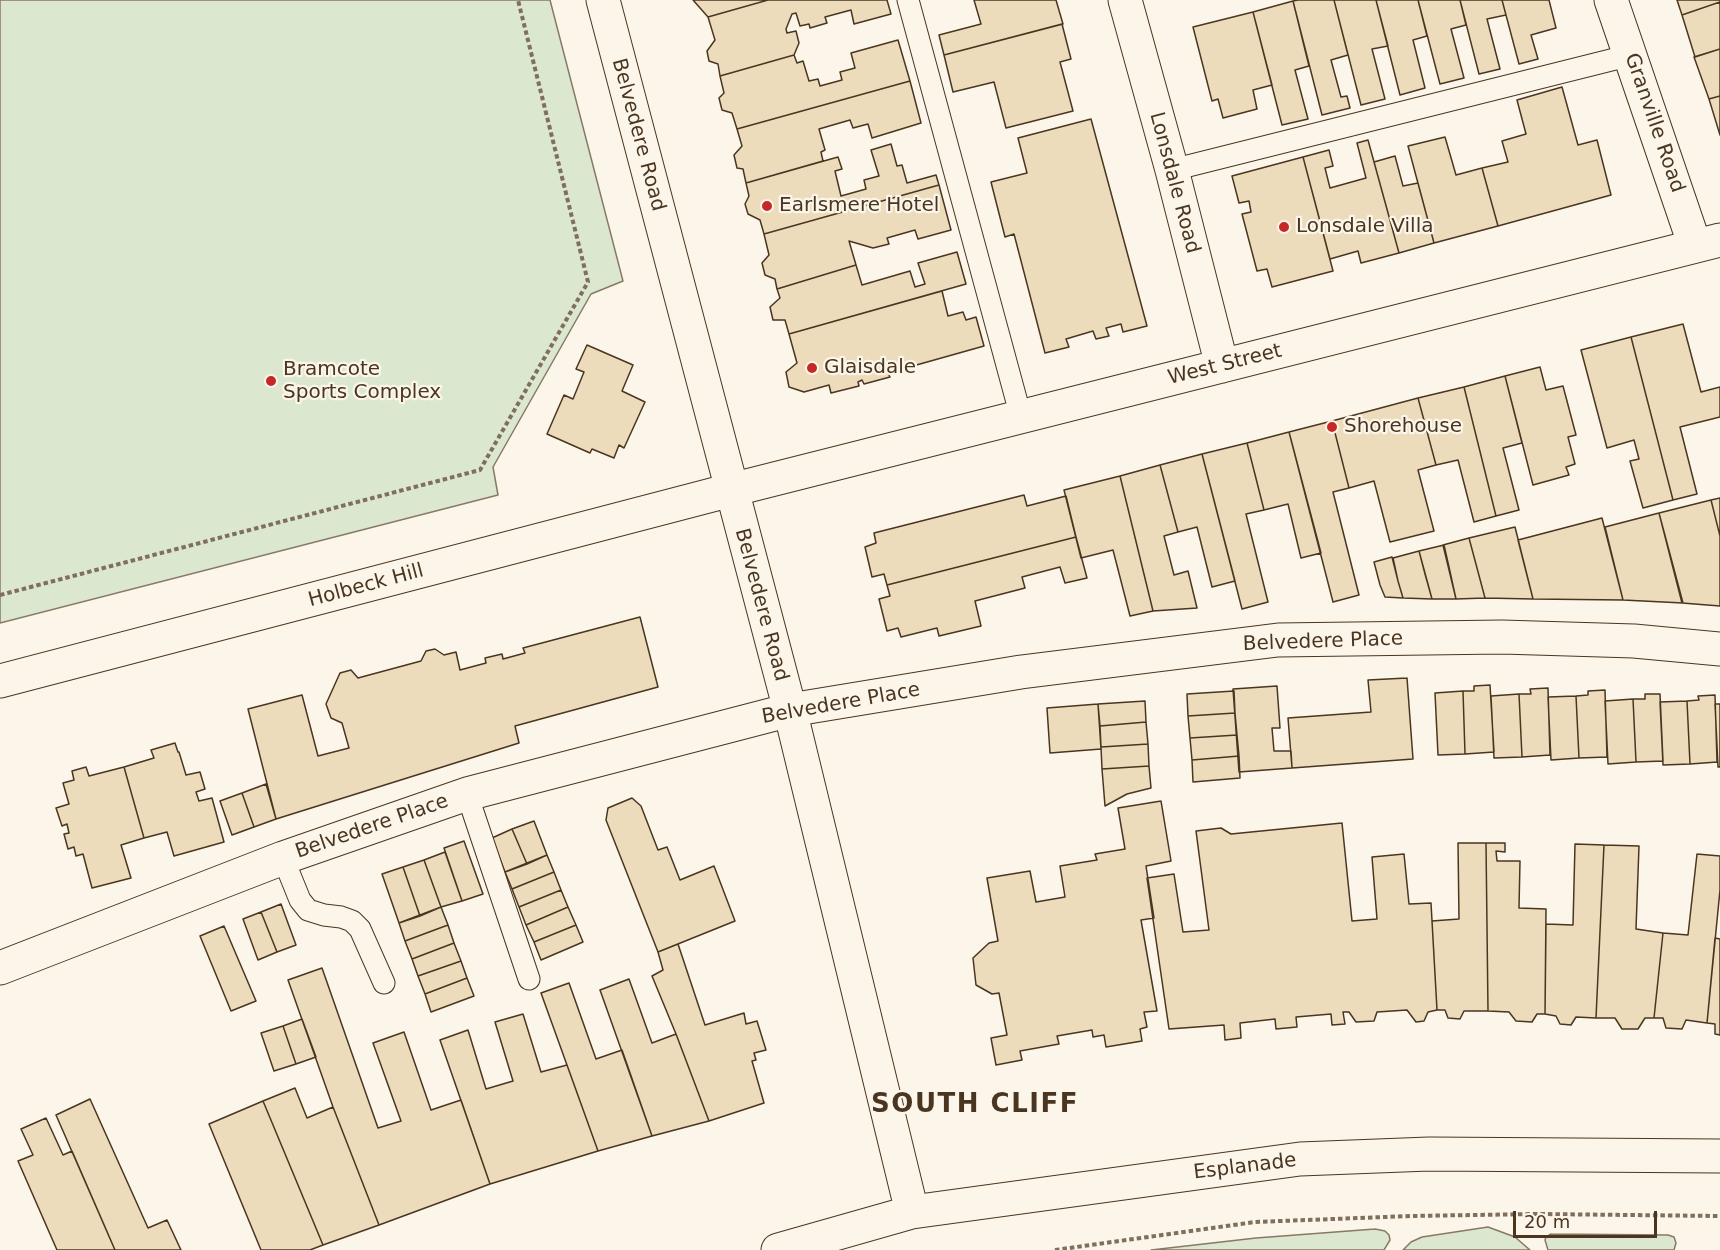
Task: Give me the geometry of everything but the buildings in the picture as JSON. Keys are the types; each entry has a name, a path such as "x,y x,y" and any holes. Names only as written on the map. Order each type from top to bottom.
{"street":[{"name":"Belvedere Road","path":"603,0 790,710 912,1212"},
{"name":"Lonsdale Road","path":"1125,0 1172,170 1222,366"},
{"name":"Granville Road","path":"1611,0 1631,55 1708,243"},
{"name":"West Street","path":"731,490 1708,243"},
{"name":"Holbeck Hill","path":"0,681 731,490"},
{"name":"Belvedere Place","path":"0,968 283,858 467,794 790,710 1021,672 1278,640 1502,637 1634,641 1720,649"},
{"name":"Esplanade","path":"778,1250 912,1212 1300,1159 1429,1154 1720,1156"}],"lane":[{"path":"908,0 1021,417"},
{"path":"1172,170 1631,55"},
{"path":"467,794 529,979"},
{"path":"283,858 300,900 308,910 352,921 360,929 384,983"}],"path":[{"path":"0,595 480,470 588,282 518,0"},
{"path":"1055,1250 1255,1222 1538,1214 1720,1216"},
{"path":"1108,1242 1109,1250"}],"green space":[{"name":"Bramcote Sports Complex","path":"0,0 550,0 623,281 591,294 493,467 498,495 0,623"},
{"path":"1488,1227 1515,1237 1530,1250 1403,1250 1411,1242 1422,1237"},
{"path":"1375,1229 1385,1231 1389,1235 1390,1240 1384,1250 1151,1250 1256,1238"},
{"path":"1551,1234 1668,1235 1674,1237 1676,1243 1674,1250 1548,1250 1545,1240"}],"place":[{"name":"Earlsmere Hotel","path":"767,206"},
{"name":"Lonsdale Villa","path":"1284,227"},
{"name":"Glaisdale","path":"812,368"},
{"name":"Bramcote Sports Complex","path":"271,381"},
{"name":"Shorehouse","path":"1332,427"}],"district":[{"name":"SOUTH CLIFF","path":"975,1105"}]}
